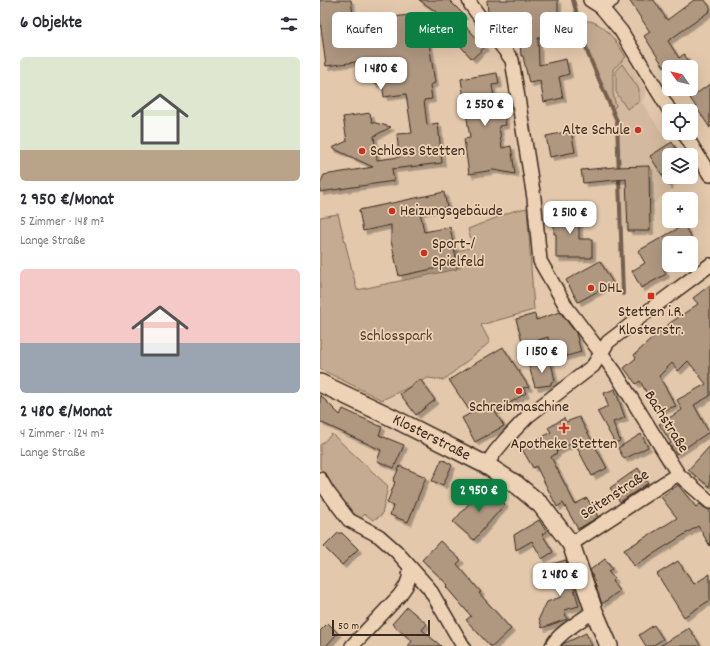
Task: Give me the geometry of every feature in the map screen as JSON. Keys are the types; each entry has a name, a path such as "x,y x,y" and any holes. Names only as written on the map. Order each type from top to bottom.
{"main road":[{"name":"Klosterstraße","path":"320,383 486,465"},
{"path":"486,465 517,485 541,505 570,544 594,612 608,646"}],"street":[{"name":"Bachstraße","path":"469,0 470,5 512,60 534,198 540,261 566,308 602,353 615,372 678,474 710,502"},
{"path":"590,0 601,7 621,31 666,104"},
{"path":"601,7 612,0"},
{"path":"688,140 710,175"},
{"name":"Klosterstraße","path":"486,465 505,440 528,416 593,366 608,342 710,265"},
{"name":"Seitenstraße","path":"570,544 678,474"},
{"path":"320,479 327,491 349,520 379,536 396,551 429,588 463,646"},
{"path":"352,646 400,596 409,578 410,567"},
{"path":"552,646 554,642 571,627 594,612"}],"shaded area":[{"name":"Alte Schule","path":"587,21 593,21 604,28 622,49 646,91 642,103 662,133 662,140 666,140 669,144 669,148 662,148 662,184 679,184 668,192 662,192 662,197 650,206 650,231 628,231 623,227 616,122 586,48 587,48"}],"green space":[{"path":"587,21 598,24 608,32 626,57 613,69 613,94 616,106 611,111 586,48"},
{"path":"622,64 639,89 639,102 627,109 616,92 616,70"},
{"name":"Schlosspark","path":"527,208 534,310 481,325 490,342 444,380 428,378 382,400 320,369 320,217 338,214 357,290 457,269 454,252 473,247 468,229 513,211"},
{"path":"332,434 388,486 382,515 373,520 365,514 360,519 343,503 331,487 320,468 320,445"}],"building":[{"path":"320,0 351,0 353,12 332,12 332,48 397,48 397,17 405,16 405,48 430,48 435,83 430,85 432,99 424,100 427,125 438,123 442,163 392,169 394,181 320,192 320,184 324,175 373,167 332,148 347,141 343,117 370,113 372,122 391,127 374,136 377,160 399,157 397,134 412,133 406,94 384,97 382,83 374,84 371,60 326,66 320,20"},
{"path":"419,0 449,0 461,12 436,12"},
{"path":"487,0 558,0 558,12 540,12 540,38 538,38 539,65 566,59 569,74 559,77 563,98 544,102 540,81 529,83 523,56 521,56 520,48 532,48 532,12 488,12"},
{"path":"629,0 654,0 667,20 694,0 705,0 710,7 710,11 668,41 679,58 684,54 688,60 662,60 662,64 644,36 650,32"},
{"path":"467,28 475,36 475,48 484,48 472,59 462,48 467,48"},
{"path":"497,73 499,84 492,85 496,110 503,109 506,125 499,126 502,148 511,146 515,174 494,170 469,174 464,139 470,138 461,79"},
{"path":"710,84 710,128 698,110 698,104 694,104 690,98 693,96 698,96 698,92"},
{"path":"571,131 575,152 550,157 546,136"},
{"path":"672,142 676,148 663,148"},
{"path":"662,148 662,175 650,156"},
{"name":"Alte Schule","path":"649,166 650,231 628,231 626,179 583,183 581,170"},
{"path":"444,192 447,207 420,212 424,232 450,227 457,264 399,276 391,241 391,225 363,231 359,210"},
{"path":"554,208 579,208 579,239 592,239 592,258 556,258"},
{"path":"679,228 686,228 690,236 665,236"},
{"path":"662,237 662,272 665,272 666,274 641,288 632,271 645,263 638,251"},
{"path":"600,261 613,283 578,302 566,280"},
{"path":"710,285 710,396 694,405 709,432 676,454 659,424 682,410 677,400 706,384 688,361 678,371 672,363 659,376 676,406 657,412 640,381 636,384 624,368 636,358 634,355 656,335 670,323 698,304 693,298"},
{"path":"560,312 576,333 581,352 553,360 548,337 523,345 516,319 535,314 536,320"},
{"path":"503,347 529,387 523,388 526,393 495,412 504,426 475,442 462,418 471,413 449,380"},
{"path":"551,362 555,381 551,382 551,385 535,387 529,366"},
{"path":"420,379 435,400 416,415 400,394"},
{"path":"615,389 625,418 613,422 620,441 615,443 597,411 608,406 604,393"},
{"path":"320,395 340,415 343,409 382,427 379,435 404,445 394,468 377,461 381,450 320,422"},
{"path":"579,417 607,468 592,476 574,442 556,452 557,453 551,457 575,504 587,498 598,517 578,529 563,503 557,507 536,466 533,468 522,449 551,432 548,428 564,418 566,422"},
{"path":"641,434 648,447 624,459 618,448"},
{"path":"710,446 710,487 688,470"},
{"path":"442,459 452,465 443,485 432,481"},
{"path":"400,466 426,477 408,522 390,515 393,506 387,503 395,482 393,481"},
{"path":"638,468 648,483 620,502 610,488"},
{"path":"678,485 696,507 700,504 710,510 710,546 698,526 634,566 624,550 677,518 661,497"},
{"path":"484,486 505,504 474,540 453,522"},
{"path":"539,520 547,532 542,534 553,552 542,559 532,541 516,550 514,535"},
{"path":"338,533 342,533 358,549 342,565 324,547"},
{"path":"440,541 461,560 457,564 481,592 479,593 511,629 493,646 490,646 466,620 471,616 446,587 448,585 422,560"},
{"path":"605,559 612,569 608,571 614,579 612,581 619,591 602,604 590,570"},
{"path":"566,560 579,606 564,610 567,619 542,628 539,618 547,602 561,597 552,564"},
{"path":"678,561 694,584 710,574 710,600 684,617 657,574"},
{"path":"407,607 427,624 422,630 441,646 408,646 412,641 392,624"},
{"path":"328,623 338,633 326,646 320,646 320,631"},
{"path":"654,625 663,639 652,646 646,646 639,635"},
{"path":"689,628 701,646 660,646"},
{"path":"586,633 592,646 561,646 563,644"}],"waterway":[{"path":"573,0 588,54 617,121 623,294"}],"place":[{"name":"Alte Schule","path":"638,130"},
{"name":"Schloss Stetten","path":"362,151"},
{"name":"Heizungsgebäude","path":"392,211"},
{"name":"Sport-/ Spielfeld","path":"424,253"},
{"name":"DHL","path":"591,288"},
{"name":"Stetten i.R. Klosterstr.","path":"651,296"},
{"name":"Schreibmaschine","path":"519,391"},
{"name":"Apotheke Stetten","path":"564,428"}]}
